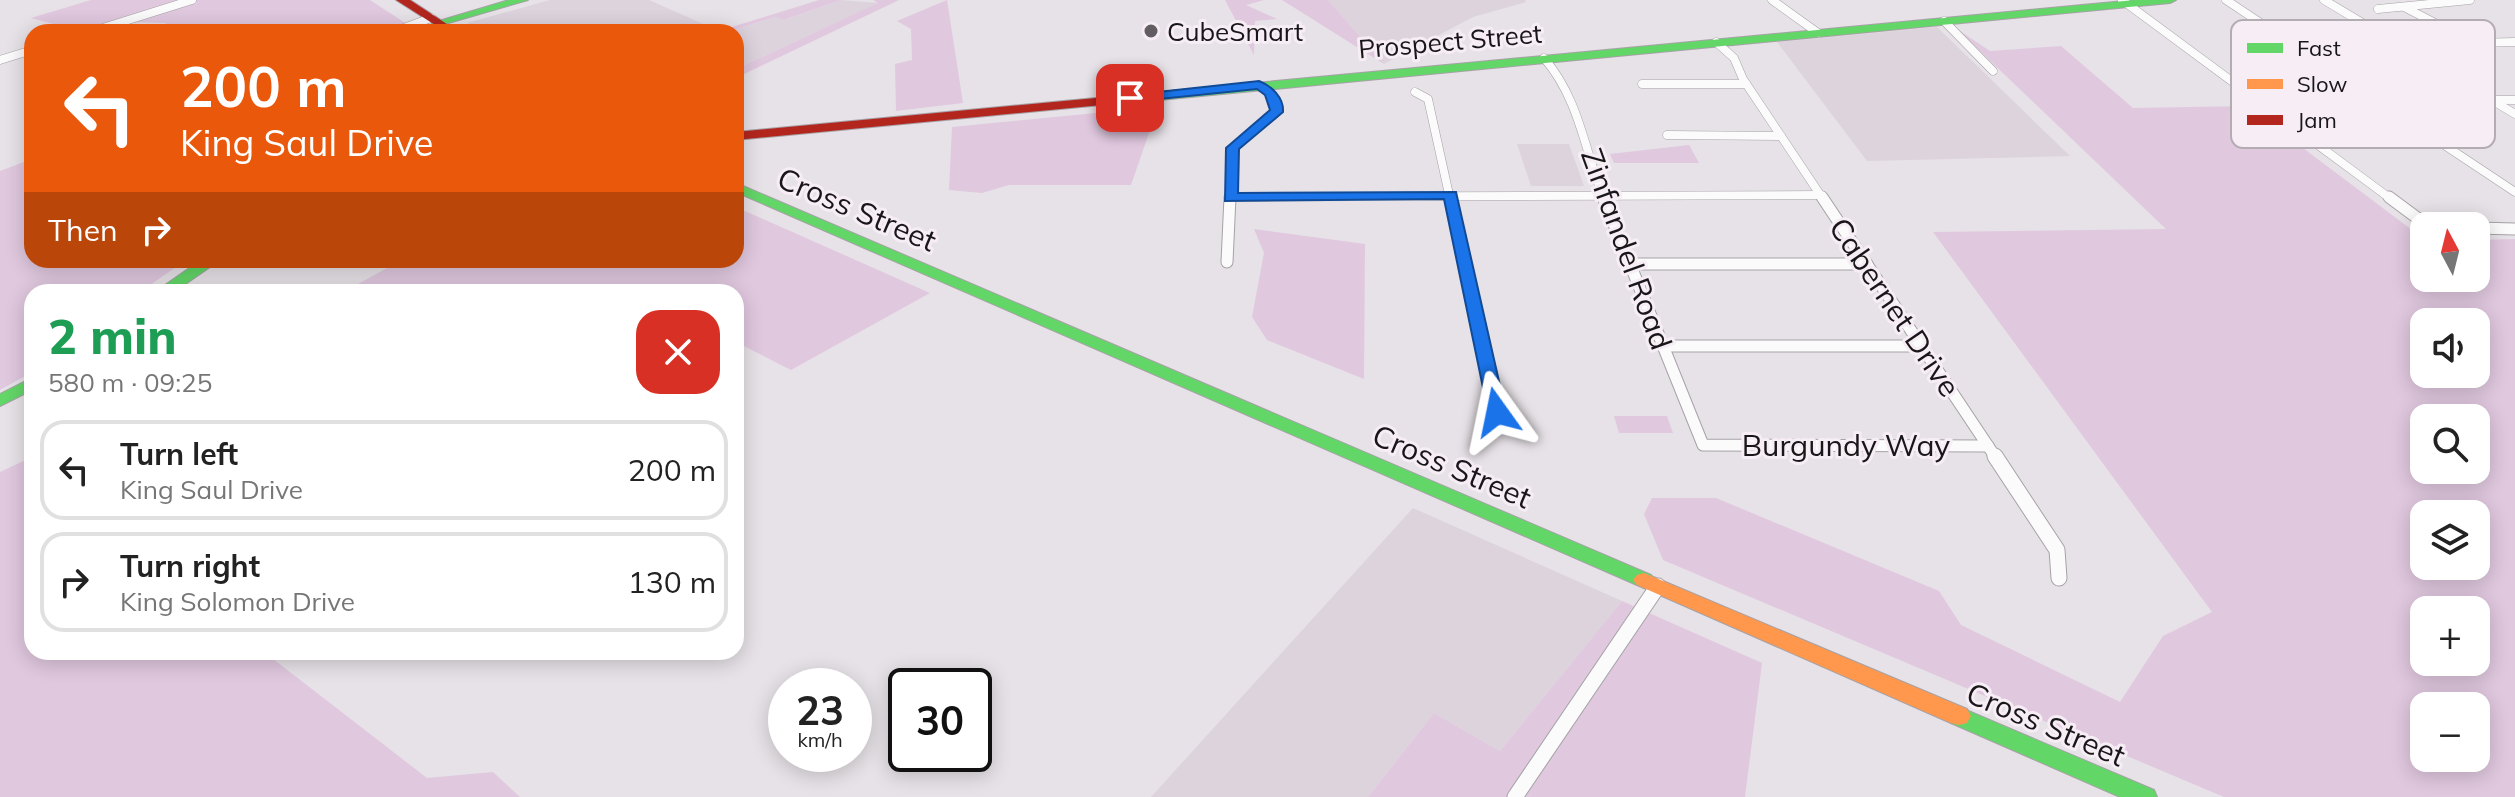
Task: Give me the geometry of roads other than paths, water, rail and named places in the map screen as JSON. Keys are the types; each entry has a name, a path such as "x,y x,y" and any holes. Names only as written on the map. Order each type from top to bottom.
{"street":[{"path":"116,24 192,0"},
{"path":"402,0 439,24"},
{"path":"444,24 522,0"},
{"path":"1772,0 1818,33"},
{"name":"Prospect Street","path":"744,135 2170,0"},
{"path":"2226,0 2256,20"},
{"path":"2324,0 2358,20"},
{"path":"2378,9 2470,0"},
{"path":"2126,2 2231,78"},
{"path":"2404,7 2429,20"},
{"path":"1944,21 1993,71"},
{"name":"Cabernet Drive","path":"1716,42 1734,58 1746,84 2057,550 2059,578"},
{"path":"2495,42 2515,42"},
{"path":"0,60 24,52"},
{"name":"Zinfandel Road","path":"1544,58 1562,79 1580,117 1589,163 1703,445"},
{"path":"1642,84 1746,84"},
{"path":"1227,262 1233,148 1270,116 1261,95 1262,88"},
{"path":"1415,92 1428,99 1497,412"},
{"path":"2495,102 2515,114"},
{"path":"1667,135 1781,136"},
{"path":"2324,148 2410,212"},
{"path":"2449,148 2515,192"},
{"name":"Cross Street","path":"744,190 2145,797"},
{"path":"1230,197 1821,195"},
{"path":"2490,228 2515,229"},
{"path":"1630,264 1867,264"},
{"path":"175,284 200,268"},
{"path":"1663,346 1922,346"},
{"path":"0,401 24,388"},
{"name":"Burgundy Way","path":"1703,445 1988,446"},
{"path":"1515,797 1658,586"}],"place":[{"name":"CubeSmart","path":"1151,31"}]}
